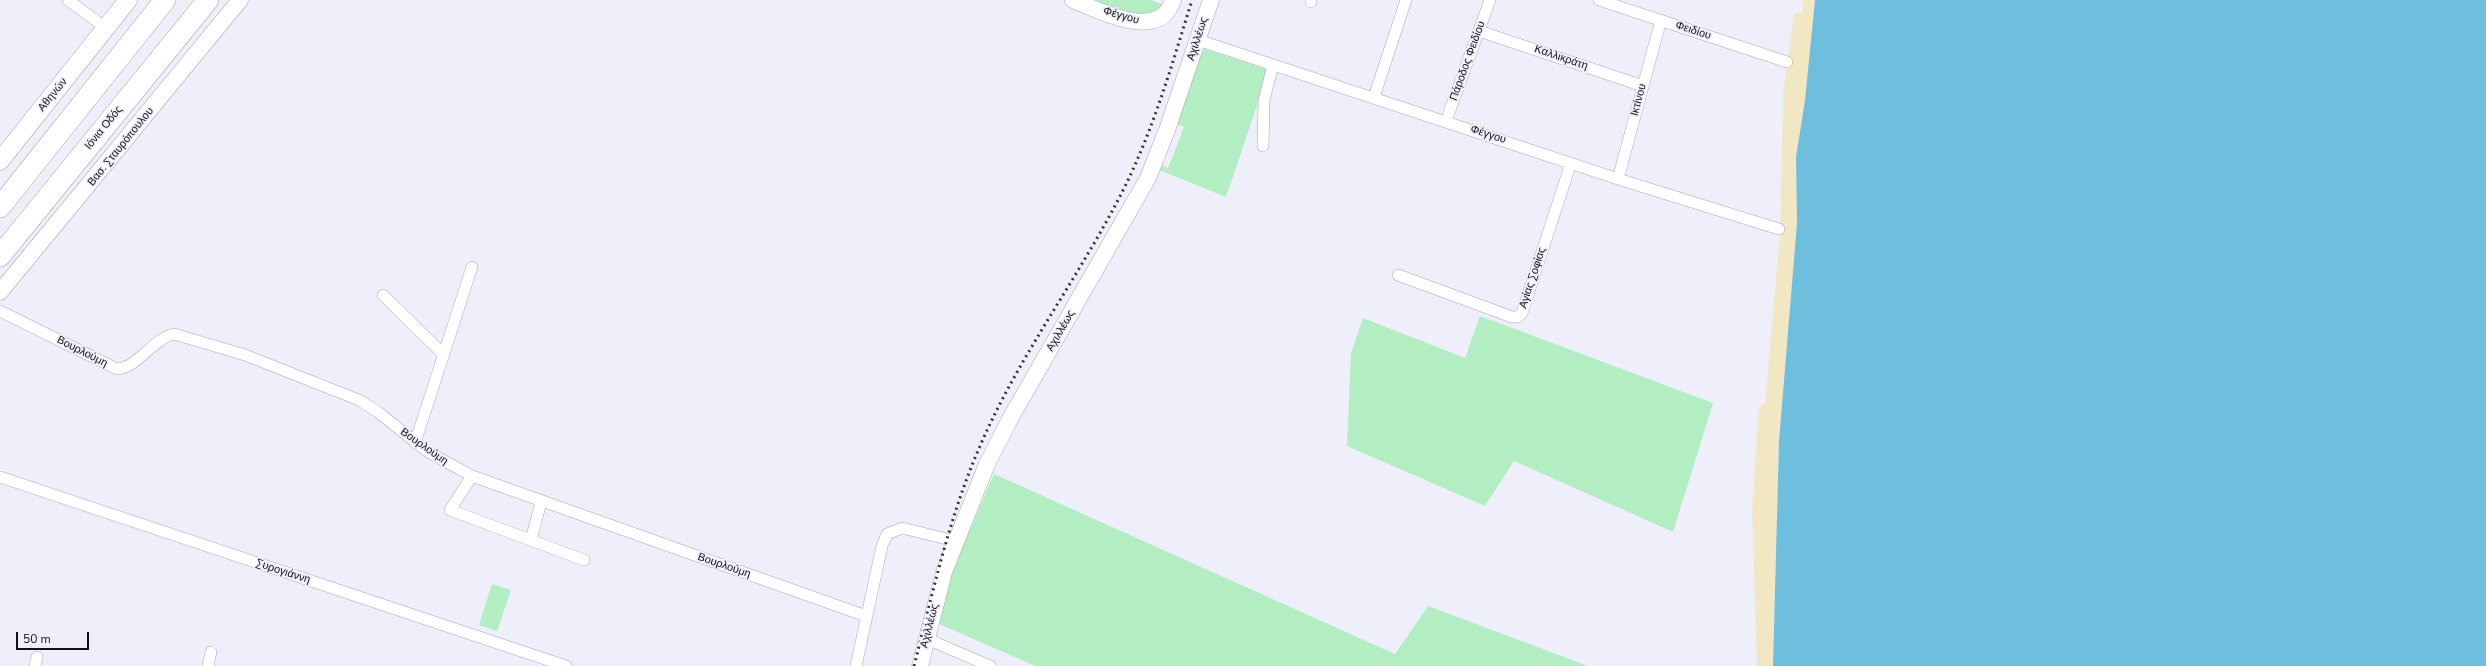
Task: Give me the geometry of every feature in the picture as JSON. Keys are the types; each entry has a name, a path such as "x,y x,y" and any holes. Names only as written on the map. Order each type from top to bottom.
{"highway":[{"path":"0,207 165,0"},
{"name":"Ιόνια Οδός","path":"0,242 196,0"},
{"name":"Ιόνια Οδός","path":"0,256 208,0"}],"main road":[{"path":"106,28 128,0"},
{"path":"106,28 131,0"},
{"name":"Αθηνών","path":"0,161 106,28"}],"street":[{"path":"68,0 106,28"},
{"name":"Βασ. Σταυρόπουλου","path":"0,292 240,0"},
{"name":"Φέγγου","path":"1082,2 1111,14 1147,23 1164,15 1173,0"},
{"name":"Αχιλλέως","path":"920,666 944,572 955,541 999,440 1148,178 1211,0"},
{"path":"1374,97 1406,0"},
{"name":"Πάροδος Φειδίου","path":"1446,121 1490,0"},
{"name":"Φειδίου","path":"1599,0 1625,4 1661,20 1787,62"},
{"name":"Ικτίνου","path":"1618,179 1661,20"},
{"name":"Καλλικράτη","path":"1479,31 1643,86"},
{"name":"Φέγγου","path":"1198,40 1618,179 1779,229"},
{"path":"1262,146 1264,100 1273,65"},
{"name":"Αγίας Σοφίας","path":"1398,275 1512,317 1518,317 1522,313 1571,163"},
{"path":"415,443 472,267"},
{"path":"383,295 444,356"},
{"name":"Βουρλούμη","path":"0,311 117,369 127,366 170,335 178,334 245,355 359,400 378,412 415,443 438,458 472,476 541,502 866,616"},
{"path":"472,476 450,510 584,560"},
{"name":"Συρογιάννη","path":"0,477 566,666"},
{"path":"531,540 541,502"},
{"path":"856,666 882,546 887,534 902,528 955,541"},
{"path":"927,639 990,666"},
{"path":"208,666 211,652"}],"green space":[{"path":"1083,0 1151,0 1166,6 1151,19"},
{"path":"1204,49 1269,70 1226,197 1154,168 1157,163 1168,168 1184,127 1172,122"},
{"path":"1480,316 1713,403 1673,532 1514,461 1485,506 1347,446 1351,353 1363,318 1465,358"},
{"path":"994,474 1395,654 1428,606 1588,666 1035,666 937,623 950,576"},
{"path":"492,584 511,590 497,631 479,625"}],"sand":[{"path":"1803,0 1815,0 1805,100 1796,157 1797,223 1779,441 1773,666 1757,666 1752,509 1759,406 1765,403 1780,234 1783,95 1794,13 1802,13"}],"water":[{"path":"1815,0 2486,0 2486,666 1773,666 1779,441 1797,223 1796,157 1805,100"}],"railway":[{"path":"914,666 935,583 959,500 980,446 1011,383 1083,263 1129,178 1150,128 1192,0"}]}
